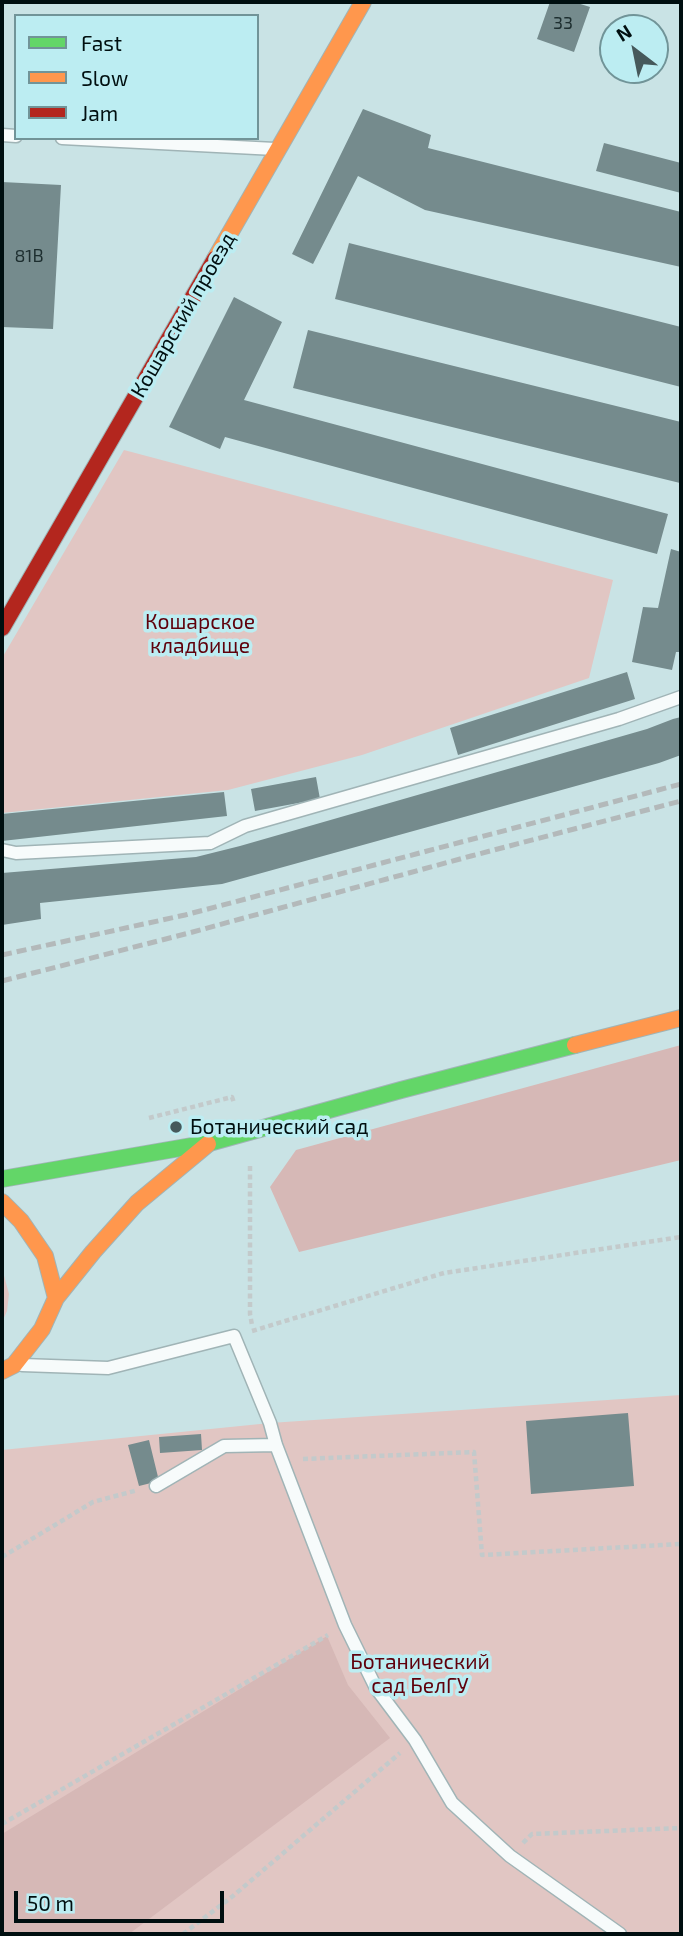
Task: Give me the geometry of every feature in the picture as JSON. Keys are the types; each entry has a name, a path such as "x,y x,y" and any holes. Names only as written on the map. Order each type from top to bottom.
{"main road":[{"name":"Кошарский проезд","path":"4,621 363,2"},
{"path":"2,1178 209,1143 681,1018"},
{"path":"8,1368 42,1329 56,1298 93,1252 137,1203 209,1143"},
{"path":"2,1202 21,1221 45,1256 56,1298"}],"lane":[{"path":"101,140 277,149"},
{"path":"2,850 16,853 210,843 246,826 619,719 681,696"},
{"path":"8,1368 108,1368 234,1336 270,1423 345,1625 376,1688 415,1740 452,1803 510,1856 620,1934"},
{"path":"156,1486 224,1446 276,1445"}],"path":[{"path":"250,1158 250,1314 253,1330"},
{"path":"234,1336 444,1273 681,1237"},
{"path":"300,1459 474,1452 482,1555 681,1544"},
{"path":"2,1557 93,1502 156,1486"},
{"path":"2,1824 345,1625"},
{"path":"183,1934 233,1896 415,1740"},
{"path":"510,1856 532,1835 681,1828"}],"green space":[{"name":"Кошарское кладбище","path":"124,450 613,580 589,678 362,755 228,790 2,813 2,658"},
{"path":"2,1268 9,1294 7,1311 2,1322"},
{"name":"Ботанический сад БелГУ","path":"681,1395 681,1934 2,1934 2,1450 270,1423"}],"shaded area":[{"path":"681,1045 681,1160 299,1252 270,1187 296,1150"},
{"path":"327,1636 348,1685 390,1738 129,1934 2,1934 2,1834"}],"building":[{"path":"550,2 574,2 590,7 574,52 537,39"},
{"path":"363,109 431,135 428,148 681,212 681,267 425,210 358,176 313,264 292,254"},
{"path":"604,143 681,163 681,193 596,171"},
{"path":"2,182 61,185 53,329 2,327"},
{"path":"349,243 681,327 681,387 335,299"},
{"path":"234,297 282,322 244,400 668,514 657,554 225,437 220,449 169,427"},
{"path":"308,330 681,422 680,483 293,388"},
{"path":"671,549 681,552 681,652 676,652 672,670 632,662 643,607 658,608"},
{"path":"627,672 635,699 458,755 450,728"},
{"path":"681,717 681,755 659,763 222,884 40,903 41,919 2,925 2,873 196,857"},
{"path":"316,777 320,799 255,811 251,789"},
{"path":"224,792 227,816 2,841 2,814"},
{"path":"628,1413 634,1486 531,1494 526,1421"},
{"path":"201,1434 202,1450 160,1453 159,1437"},
{"path":"149,1440 159,1481 139,1486 128,1445"}],"railway":[{"path":"2,955 185,915 681,784"},
{"path":"2,981 681,801"}],"traffic: fast":[{"path":"2,1179 209,1143 575,1045"}],"traffic: slow":[{"path":"215,259 363,2"},
{"path":"575,1045 681,1018"},
{"path":"2,1371 14,1365 42,1329 56,1298 137,1203 208,1144"},
{"path":"2,1202 21,1221 45,1256 56,1298"}],"traffic: jam":[{"path":"2,628 215,259"}],"place":[{"name":"Ботанический сад","path":"176,1127"}]}
